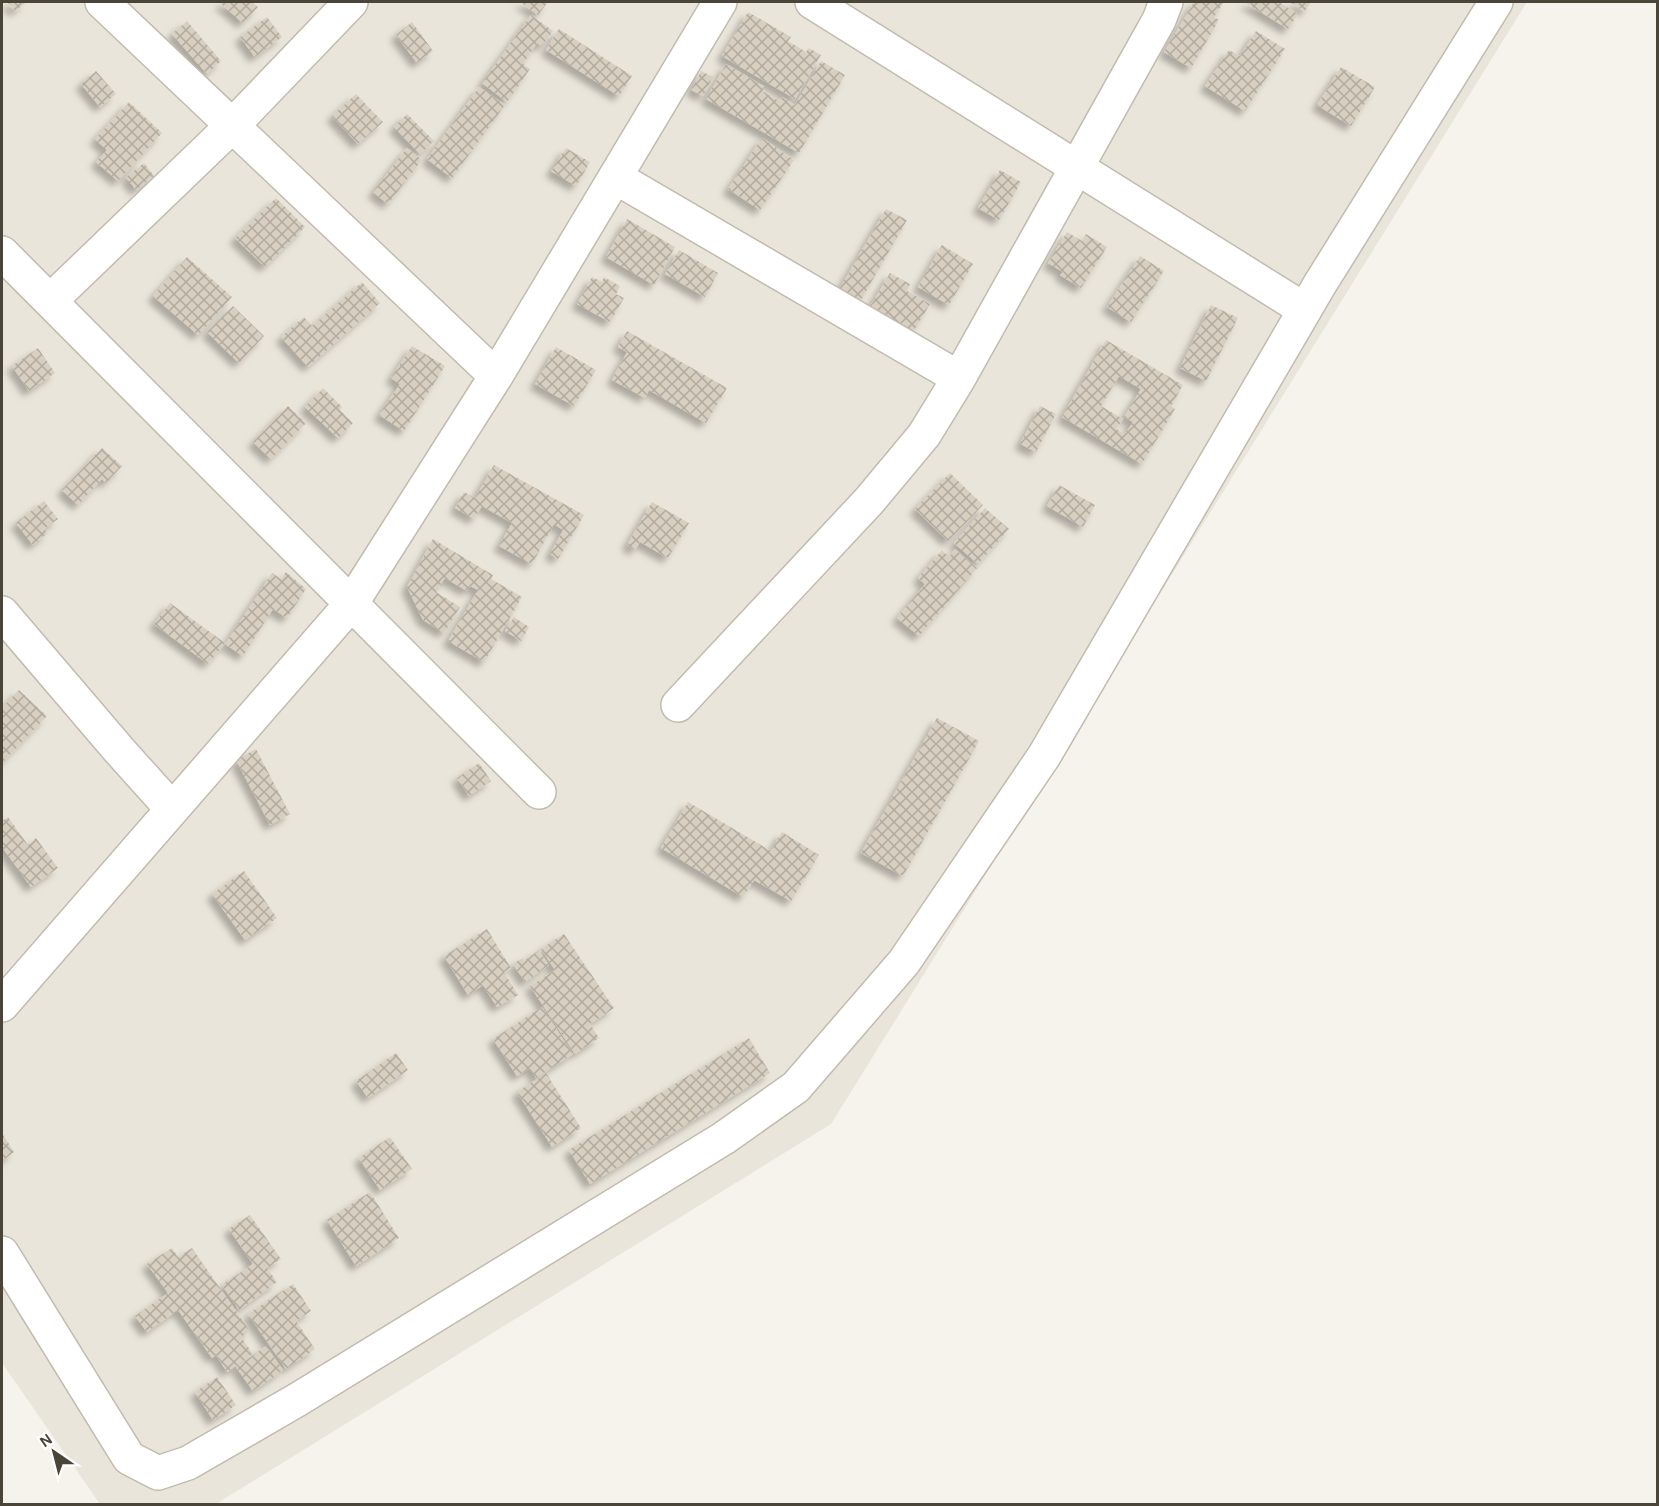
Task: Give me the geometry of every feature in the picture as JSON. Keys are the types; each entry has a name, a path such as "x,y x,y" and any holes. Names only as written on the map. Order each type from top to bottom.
{"street":[{"path":"102,2 496,376"},
{"path":"50,302 233,124 351,2"},
{"path":"2,1005 351,604 496,376 720,2"},
{"path":"812,2 1305,310"},
{"path":"678,705 869,501 924,435 959,378 1078,167 1159,20 1166,2"},
{"path":"2,1253 129,1458 158,1473 188,1463 297,1401 724,1138 796,1087 904,962 1044,756 1305,310 1496,2"},
{"path":"615,177 959,378"},
{"path":"2,253 539,792"},
{"path":"2,614 172,809"}],"shaded area":[{"path":"2,2 1527,2 831,1124 216,1504 100,1504 2,1363"}],"building":[{"path":"7,2 27,2 15,11"},
{"path":"219,2 252,2 258,7 243,23"},
{"path":"520,2 548,2 538,15"},
{"path":"1194,2 1224,2 1214,17 1219,20 1191,68 1164,52"},
{"path":"1244,2 1279,2 1298,14 1288,29"},
{"path":"1289,2 1311,2 1305,11"},
{"path":"748,12 791,37 788,41 806,52 809,48 821,55 795,99 722,56"},
{"path":"531,15 553,31 542,46 537,43 523,64 530,69 507,102 482,83"},
{"path":"267,17 282,37 255,57 240,37"},
{"path":"187,21 221,61 207,74 172,34"},
{"path":"412,22 433,51 417,63 396,35"},
{"path":"559,29 632,76 619,96 546,50"},
{"path":"1256,31 1285,49 1245,111 1205,86 1229,50 1240,56"},
{"path":"821,61 845,75 799,153 706,99 726,64 765,87 762,91 779,101 782,97 795,105"},
{"path":"1341,67 1375,87 1351,126 1317,105"},
{"path":"96,71 116,94 100,107 81,84"},
{"path":"701,71 713,77 703,96 691,90"},
{"path":"479,87 505,105 452,178 427,159"},
{"path":"356,94 383,122 358,144 332,116"},
{"path":"129,102 162,133 118,181 96,162 107,150 95,139"},
{"path":"407,114 434,141 420,154 394,127"},
{"path":"762,138 794,160 760,210 728,189"},
{"path":"407,148 422,160 388,204 373,192"},
{"path":"566,148 590,162 576,186 551,171"},
{"path":"144,163 154,176 136,190 126,177"},
{"path":"1000,170 1021,182 999,220 978,208"},
{"path":"276,198 305,227 265,267 235,238"},
{"path":"886,209 907,220 858,305 837,293"},
{"path":"627,219 675,247 654,285 606,257"},
{"path":"1067,232 1082,241 1086,234 1107,247 1081,288 1060,275 1063,272 1048,263"},
{"path":"942,245 973,264 949,305 918,287"},
{"path":"679,250 718,273 705,297 665,274"},
{"path":"1140,256 1164,271 1131,322 1107,307"},
{"path":"187,257 232,297 198,335 153,296"},
{"path":"890,273 910,284 907,291 930,304 912,334 868,310"},
{"path":"592,277 602,282 604,277 620,286 616,294 624,298 610,322 577,304"},
{"path":"362,282 380,303 308,367 281,337 304,317 312,326"},
{"path":"1211,305 1238,318 1206,381 1180,368"},
{"path":"233,306 264,336 239,363 207,332"},
{"path":"627,331 727,388 706,423 649,390 645,398 612,380 627,352 618,347"},
{"path":"1106,340 1183,385 1171,406 1175,409 1142,464 1062,417","holes":["1119,376 1141,389 1124,417 1133,422 1125,434 1116,429 1123,419 1101,406"]},
{"path":"412,346 445,366 404,431 379,415 400,384 391,378"},
{"path":"556,347 596,370 574,406 535,384"},
{"path":"38,348 55,373 29,391 12,366"},
{"path":"323,388 342,407 340,410 353,423 338,438 305,407"},
{"path":"288,406 306,423 271,459 253,442"},
{"path":"1040,406 1056,414 1036,452 1020,444"},
{"path":"102,448 122,466 106,483 102,479 78,505 62,490"},
{"path":"494,465 584,515 558,559 550,554 563,530 554,524 532,564 499,546 512,523 482,506 474,519 455,508 464,492 475,498"},
{"path":"950,473 983,505 948,541 915,509"},
{"path":"1059,485 1095,505 1083,527 1047,506"},
{"path":"44,501 58,519 44,529 48,533 33,545 16,523"},
{"path":"652,502 689,523 668,558 640,542 635,550 627,545"},
{"path":"985,508 1009,529 978,564 954,543"},
{"path":"433,539 493,575 491,579 522,597 484,662 448,641 478,590 470,586 467,591 445,578 436,592 460,607 444,633 423,620 407,587"},
{"path":"955,549 977,568 919,636 897,618 925,584 918,578 942,550 949,557"},
{"path":"286,572 306,589 287,618 273,609 243,656 225,644 272,573 281,579"},
{"path":"170,603 225,643 208,664 154,624"},
{"path":"514,617 529,627 521,641 505,631"},
{"path":"19,690 47,716 2,763 2,708"},
{"path":"937,718 979,741 903,876 861,853"},
{"path":"256,749 290,814 270,825 236,760"},
{"path":"479,763 491,781 469,796 457,778"},
{"path":"688,802 771,851 782,832 819,855 791,901 754,880 743,897 661,848"},
{"path":"8,817 28,845 36,838 58,868 31,887 2,847 2,821"},
{"path":"244,871 277,918 245,940 212,894"},
{"path":"487,929 511,968 504,972 518,995 497,1007 483,985 468,995 444,956"},
{"path":"564,934 614,1008 590,1024 599,1038 575,1054 530,986 555,970 541,949"},
{"path":"539,950 549,965 525,982 513,964 522,958 524,961"},
{"path":"542,1007 573,1054 536,1078 530,1068 517,1076 493,1039"},
{"path":"749,1038 770,1073 590,1184 569,1150"},
{"path":"396,1053 408,1070 368,1098 356,1081"},
{"path":"546,1073 581,1128 552,1147 517,1092"},
{"path":"2,1133 14,1152 2,1161"},
{"path":"390,1137 412,1169 380,1190 359,1158"},
{"path":"370,1192 399,1238 356,1266 327,1220"},
{"path":"250,1215 281,1259 267,1268 277,1282 239,1310 222,1285 253,1264 229,1229"},
{"path":"172,1248 178,1257 192,1248 250,1331 241,1337 253,1354 227,1372 216,1355 212,1358 178,1310 147,1332 135,1316 168,1293 147,1264"},
{"path":"293,1284 311,1311 296,1321 315,1349 286,1369 248,1314"},
{"path":"266,1346 283,1370 253,1391 236,1367"},
{"path":"217,1377 236,1405 213,1420 195,1392"}]}
